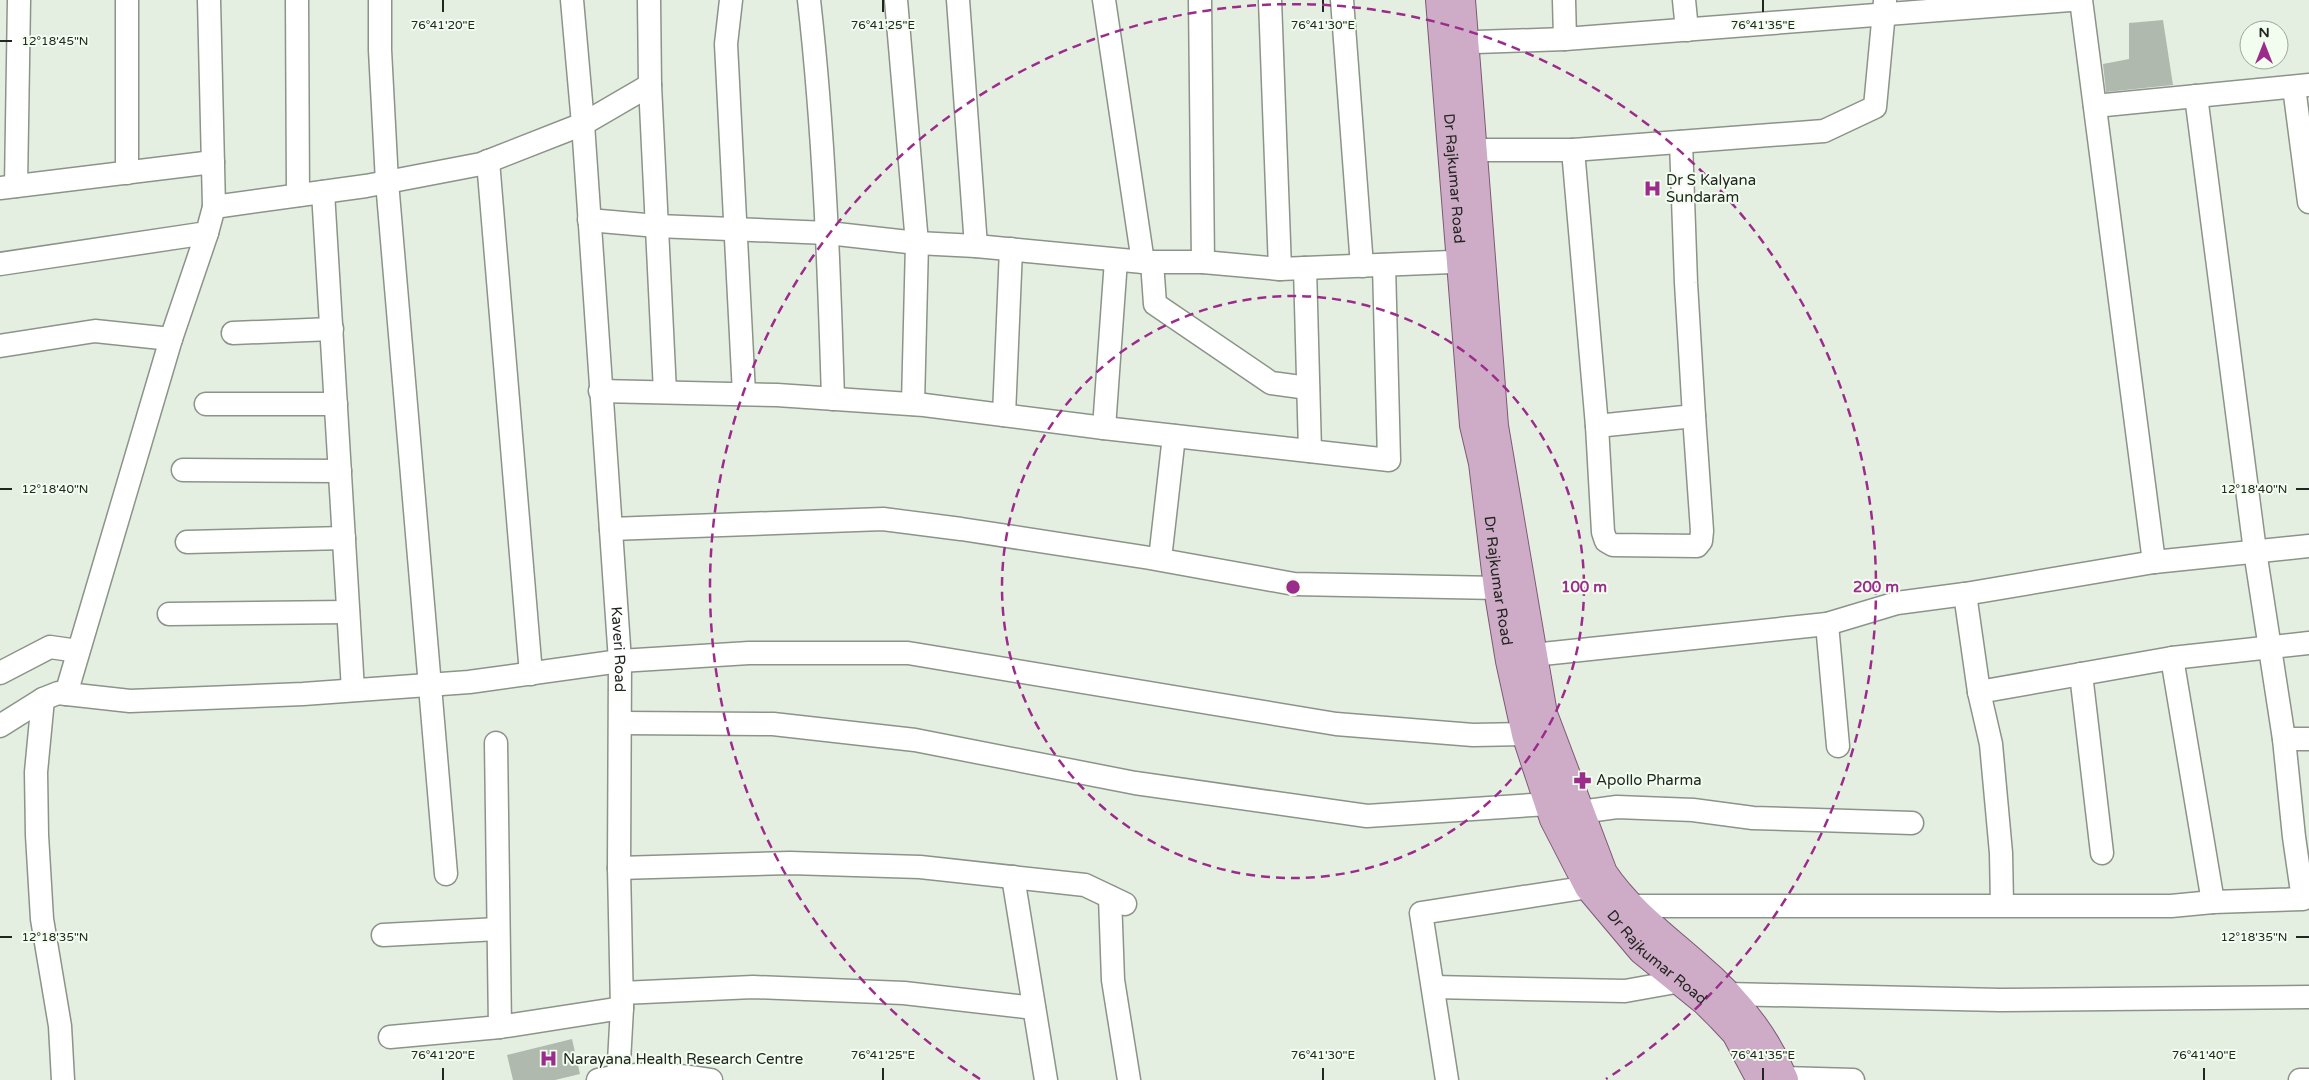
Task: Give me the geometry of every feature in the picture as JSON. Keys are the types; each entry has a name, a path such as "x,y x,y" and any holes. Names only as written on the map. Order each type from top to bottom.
{"main road":[{"name":"Dr Rajkumar Road","path":"1440,0 1454,43 1473,150 1474,425 1483,463 1498,588 1510,661 1526,734 1548,804 1589,887 1642,950 1705,1001 1776,1079"},
{"name":"Dr Rajkumar Road","path":"1461,0 1454,43 1472,261 1494,426 1543,714 1603,873 1612,886 1631,906 1727,994 1757,1030 1776,1079"}],"street":[{"path":"18,0 8,187 213,162"},
{"path":"127,0 127,173"},
{"path":"66,694 170,339 207,233 214,207 209,0"},
{"path":"297,0 298,195"},
{"path":"380,0 380,50 387,182 446,874"},
{"name":"Kaveri Road","path":"572,0 583,124 620,661 619,868 622,1001 612,1079"},
{"path":"649,0 650,85 665,392"},
{"path":"731,0 726,44 744,394"},
{"path":"809,0 828,232 833,399"},
{"path":"896,0 918,243 913,404"},
{"path":"958,0 976,246"},
{"path":"1104,0 1155,304 1271,384 1308,388"},
{"path":"1200,0 1203,262"},
{"path":"1270,0 1280,269"},
{"path":"1342,0 1362,266"},
{"path":"1564,0 1566,39"},
{"path":"1684,0 1687,30"},
{"path":"1454,43 1566,39 1687,30 1885,7 2070,0"},
{"path":"2081,0 2154,562"},
{"path":"1473,150 1573,150 1824,131 1874,108 1885,7"},
{"path":"214,207 387,182 488,161 583,124 650,85"},
{"path":"2095,106 2301,86 2309,202"},
{"path":"1631,906 2171,906 2213,902 2306,899 2301,837 2255,551 2196,96"},
{"path":"1573,150 1597,426 1603,532 1606,541 1613,545 1697,546 1702,541 1702,531 1686,283 1681,142"},
{"path":"488,161 531,674"},
{"path":"323,192 353,690"},
{"path":"589,220 657,226 828,232 918,243 1011,249 1116,260 1203,262 1280,269 1472,261"},
{"path":"0,264 207,233"},
{"path":"1004,415 1011,249"},
{"path":"1104,428 1116,260"},
{"path":"600,390 744,394 913,404 1388,460 1384,265"},
{"path":"1304,268 1310,451"},
{"path":"233,334 332,329"},
{"path":"0,346 95,331 170,339"},
{"path":"206,404 336,404"},
{"path":"1597,426 1694,416"},
{"path":"1160,560 1174,436"},
{"path":"183,470 340,471"},
{"path":"611,529 883,520 961,529 1160,560 1294,584 1498,588"},
{"path":"187,542 344,538"},
{"path":"1533,655 1827,624 1897,603 1965,594 2154,562 2309,546"},
{"path":"1965,594 1979,692 1991,744 2001,853 2002,905"},
{"path":"169,614 348,612"},
{"path":"1827,624 1838,746"},
{"path":"1979,692 2172,658 2309,643"},
{"path":"0,673 50,647 78,651"},
{"path":"0,726 43,699 58,693 130,701 431,685 531,674 620,661 749,653 908,653 1336,724 1473,735 1526,734"},
{"path":"2172,658 2213,902"},
{"path":"2081,674 2102,853"},
{"path":"43,699 36,772 37,835 42,919 60,1026 63,1080"},
{"path":"621,723 773,724 915,740 1135,783 1367,816 1548,804"},
{"path":"2284,739 2309,739"},
{"path":"496,743 500,1027"},
{"path":"1580,812 1617,807 1693,810 1753,818 1912,823"},
{"path":"619,868 790,862 920,867 1085,885 1118,900 1113,980 1129,1080"},
{"path":"1013,877 1046,1080"},
{"path":"1447,1080 1421,913 1589,887"},
{"path":"383,935 498,929"},
{"path":"1433,987 1625,990 1682,981"},
{"path":"390,1037 500,1027 622,1001 762,988 904,993 1034,1008"},
{"path":"1727,994 2000,1000 2309,997"},
{"path":"612,1079 653,1074 711,1080"},
{"path":"1776,1079 1853,1080"},
{"path":"2300,1080 2309,1080"}],"building":[{"path":"2163,20 2173,85 2106,92 2103,64 2129,59 2129,23"},
{"path":"572,1039 580,1074 555,1080 513,1080 507,1055"}],"place":[{"name":"Dr S Kalyana Sundaram","path":"1652,189"},
{"name":"Apollo Pharma","path":"1582,780"},
{"name":"Narayana Health Research Centre","path":"549,1059"}]}
